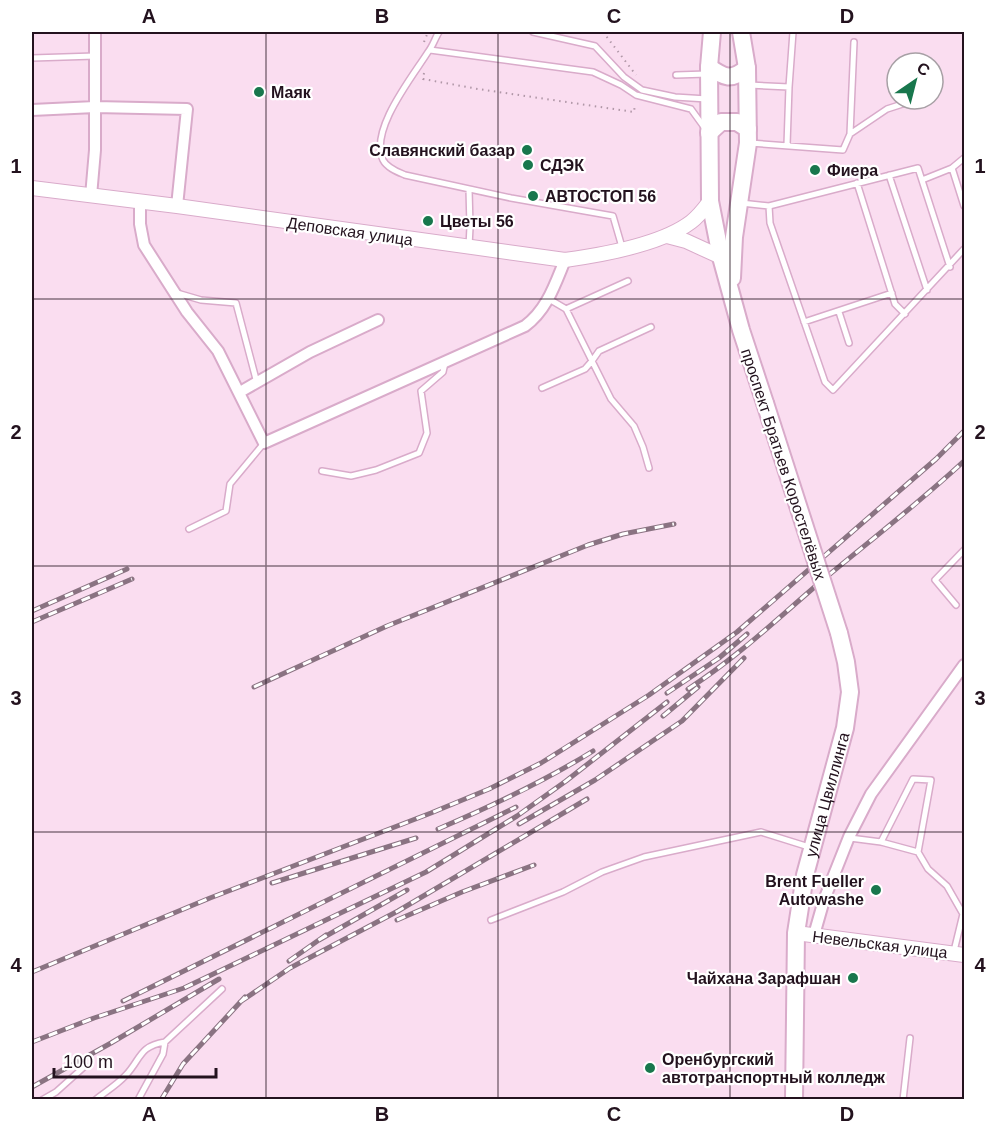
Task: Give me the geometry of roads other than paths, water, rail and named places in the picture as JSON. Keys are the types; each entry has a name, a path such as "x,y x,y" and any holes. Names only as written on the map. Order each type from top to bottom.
{"main road":[{"name":"проспект Братьев Коростелёвых","path":"712,32 709,71 710,201 721,257 741,330 838,633"},
{"name":"проспект Братьев Коростелёвых","path":"732,294 734,237 748,136 747,77 741,32"},
{"path":"709,71 722,76 747,77"},
{"path":"709,133 721,122 737,122 748,136"},
{"name":"улица Цвиллинга","path":"794,1100 796,933 811,848 847,716 849,692 846,662 838,633"}],"street":[{"path":"91,196 95,150 95,32"},
{"path":"32,110 94,107 187,109 177,206"},
{"name":"Деповская улица","path":"32,188 565,260 595,256 667,236 690,223 701,214 710,201"},
{"path":"140,202 140,224 144,245 187,312 218,351 264,443 525,326 537,318 549,299 565,260"},
{"path":"667,236 704,248 721,257"},
{"path":"240,392 310,352 378,320"},
{"path":"814,935 824,900 849,837 871,794 963,669"},
{"name":"Невельская улица","path":"796,933 959,954"}],"lane":[{"path":"439,32 430,50 401,90 384,128 381,151 383,162 405,175 613,216 623,249"},
{"path":"533,32 594,46 624,77 642,90 709,105"},
{"path":"787,145 793,32"},
{"path":"748,136 787,145 843,150 850,134 854,42"},
{"path":"430,50 593,72 636,95 691,109 709,105"},
{"path":"32,58 95,56"},
{"path":"676,75 709,71"},
{"path":"747,77 789,87"},
{"path":"691,109 709,133"},
{"path":"850,134 885,111"},
{"path":"922,180 952,168 964,158"},
{"path":"740,203 769,206 918,168 950,267"},
{"path":"952,168 964,206"},
{"path":"889,175 927,290"},
{"path":"857,183 892,293 896,303 905,314"},
{"path":"468,247 469,189"},
{"path":"769,206 770,223 804,322 825,382 833,390 950,267 964,249"},
{"path":"566,309 628,281"},
{"path":"175,293 201,300 236,303 257,383"},
{"path":"804,322 892,293"},
{"path":"549,299 566,309 611,399 634,426 644,447 649,468"},
{"path":"839,312 849,343"},
{"path":"542,388 585,369 599,351 651,327"},
{"path":"322,471 351,476 376,470 418,453 427,433 421,391 443,372 445,362"},
{"path":"189,530 226,511 230,484 264,443"},
{"path":"956,605 935,580 964,550"},
{"path":"880,842 913,779 931,780 918,852 928,869 947,886 963,914 959,954"},
{"path":"491,920 563,892 602,872 644,857 761,832 811,848"},
{"path":"849,837 918,852"},
{"path":"95,1100 125,1076 142,1051 152,1044 165,1042 222,989"},
{"path":"903,1100 910,1038"},
{"path":"138,1100 163,1054 165,1042"},
{"path":"42,1100 56,1092 86,1066"}],"railway":[{"path":"32,972 210,898 431,813 489,789 541,763 649,695 737,632 936,459 964,431"},
{"path":"688,689 741,650 964,461"},
{"path":"254,687 387,626 588,545 623,534 674,524"},
{"path":"32,611 127,569"},
{"path":"32,622 132,579"},
{"path":"667,693 719,658 747,634"},
{"path":"519,824 595,780 682,721 744,658"},
{"path":"663,716 698,687"},
{"path":"32,1042 94,1018 184,988 426,872 517,816 667,702"},
{"path":"438,829 517,793 593,751"},
{"path":"240,1002 290,968 398,911 587,799"},
{"path":"123,1001 516,807"},
{"path":"272,883 416,838"},
{"path":"397,920 534,865"},
{"path":"319,940 407,890"},
{"path":"289,961 326,935"},
{"path":"32,1087 219,979"},
{"path":"161,1100 183,1064 245,997"}],"place":[{"name":"Маяк","path":"259,92"},
{"name":"Славянский базар","path":"527,150"},
{"name":"СДЭК","path":"528,165"},
{"name":"Фиера","path":"815,170"},
{"name":"АВТОСТОП 56","path":"533,196"},
{"name":"Цветы 56","path":"428,221"},
{"name":"Brent Fueller Autowashe","path":"876,890"},
{"name":"Чайхана Зарафшан","path":"853,978"},
{"name":"Оренбургский автотранспортный колледж","path":"650,1068"}]}
